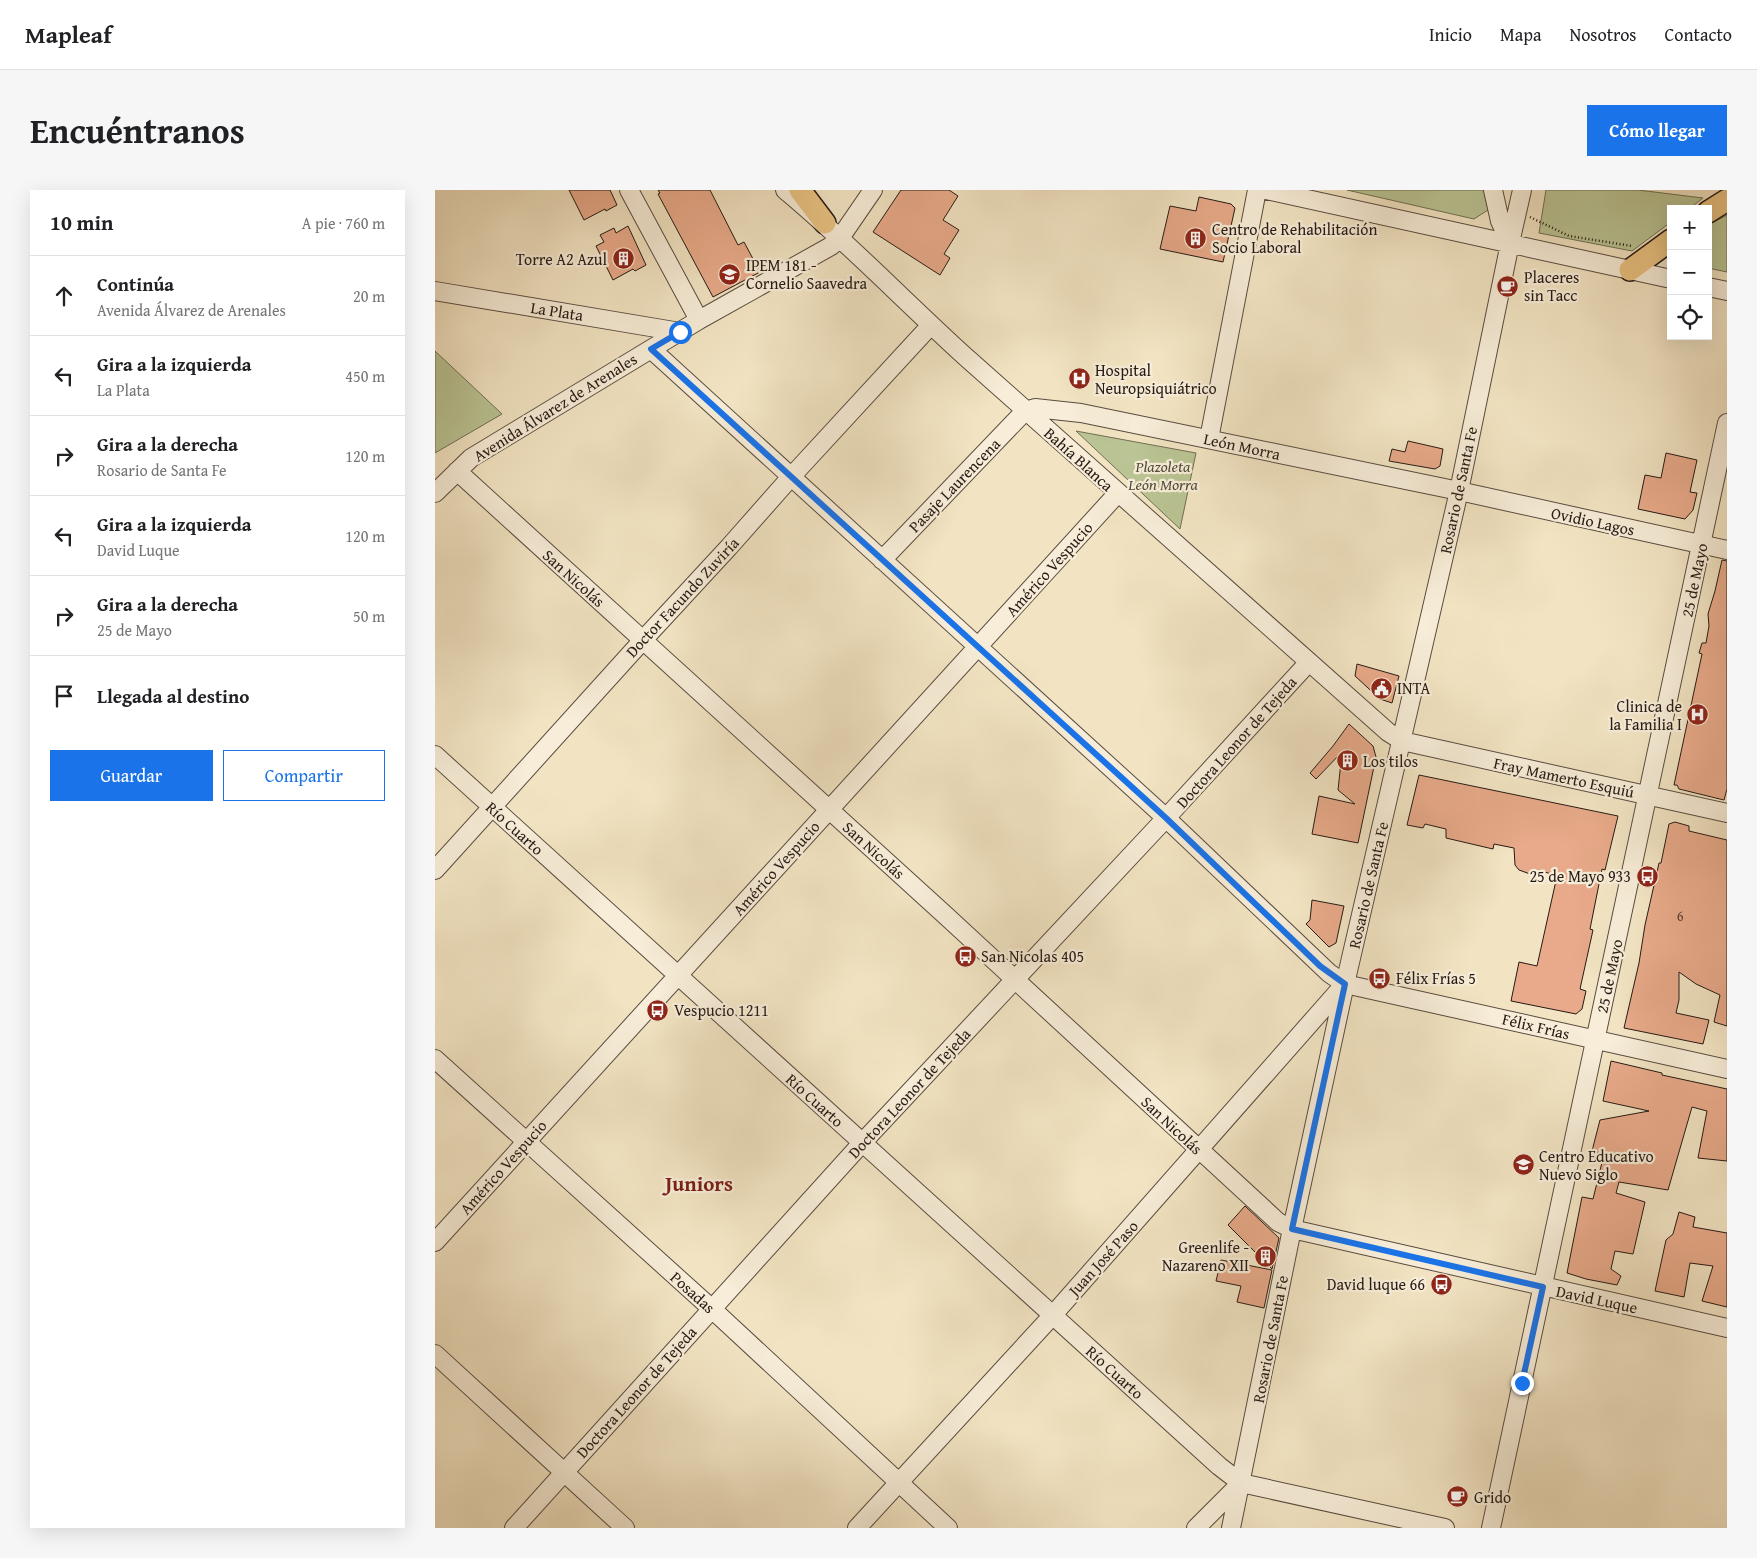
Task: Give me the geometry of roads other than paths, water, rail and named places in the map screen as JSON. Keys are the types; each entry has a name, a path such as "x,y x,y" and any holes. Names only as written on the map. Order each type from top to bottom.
{"main road":[{"path":"800,190 832,230"},
{"path":"1712,209 1727,200"},
{"path":"1630,270 1667,243"}],"street":[{"path":"629,190 699,320"},
{"name":"Bahía Blanca","path":"785,190 832,230 931,325 1117,494 1388,732 1401,741"},
{"name":"Avenida Álvarez de Arenales","path":"435,494 471,458 699,320 831,246 832,230 873,190"},
{"path":"1209,439 1257,190"},
{"path":"1266,190 1667,278"},
{"path":"1493,190 1500,221 1510,243"},
{"name":"Rosario de Santa Fe","path":"1231,1528 1292,1229 1345,984 1459,491 1522,191"},
{"path":"1712,288 1727,291"},
{"name":"La Plata","path":"435,291 680,332"},
{"name":"Doctor Facundo Zuviría","path":"435,870 931,325"},
{"path":"651,349 790,478 979,646 1166,818 1320,966 1345,984"},
{"name":"León Morra","path":"1025,411 1035,408 1064,410 1459,491"},
{"name":"Pasaje Laurencena","path":"882,560 1025,411"},
{"name":"25 de Mayo","path":"1491,1528 1727,423"},
{"name":"San Nicolás","path":"457,471 1278,1222 1292,1229"},
{"name":"Ovidio Lagos","path":"1459,491 1727,550"},
{"name":"Américo Vespucio","path":"435,1242 1117,494"},
{"name":"Doctora Leonor de Tejeda","path":"514,1528 862,1143 1309,662"},
{"name":"Fray Mamerto Esquiú","path":"1401,741 1727,813"},
{"name":"Río Cuarto","path":"435,755 1052,1316 1219,1466 1241,1483"},
{"name":"Félix Frías","path":"1345,984 1727,1069"},
{"name":"Juan José Paso","path":"857,1528 1052,1316 1345,984"},
{"name":"Posadas","path":"435,1059 712,1309 948,1528"},
{"name":"David Luque","path":"1292,1229 1727,1328"},
{"path":"435,1354 625,1528"},
{"path":"1196,1528 1241,1483 1445,1528"}],"place":[{"name":"Centro de Rehabilitación Socio Laboral","path":"1196,238"},
{"name":"Torre A2 Azul","path":"623,259"},
{"name":"IPEM 181 - Cornelio Saavedra","path":"730,274"},
{"name":"Placeres sin Tacc","path":"1508,286"},
{"name":"Hospital Neuropsiquiátrico","path":"1079,379"},
{"name":"INTA","path":"1381,688"},
{"name":"Clinica de la Familia I","path":"1698,715"},
{"name":"Los tilos","path":"1347,761"},
{"name":"25 de Mayo 933","path":"1647,876"},
{"name":"San Nicolas 405","path":"965,956"},
{"name":"Félix Frías 5","path":"1380,978"},
{"name":"Vespucio 1211","path":"658,1010"},
{"name":"Centro Educativo Nuevo Siglo","path":"1523,1165"},
{"name":"Greenlife - Nazareno XII","path":"1265,1256"},
{"name":"David luque 66","path":"1441,1284"},
{"name":"Grido","path":"1458,1497"}],"district":[{"name":"Juniors","path":"699,1184"}],"park label":[{"name":"Plazoleta León Morra","path":"1163,475"}]}
